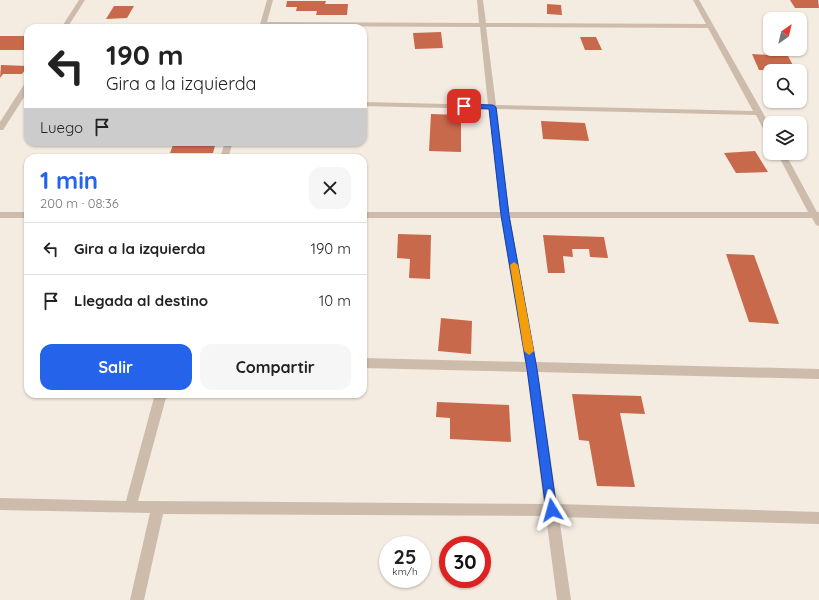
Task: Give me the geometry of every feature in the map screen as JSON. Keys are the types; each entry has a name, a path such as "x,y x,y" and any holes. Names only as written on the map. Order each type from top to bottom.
{"street":[{"path":"67,24 82,0"},
{"path":"264,24 270,0"},
{"path":"480,0 505,215 532,369 564,600"},
{"path":"696,0 763,122"},
{"path":"367,26 711,26"},
{"path":"0,128 24,91"},
{"path":"367,104 758,113"},
{"path":"785,160 818,218"},
{"path":"0,215 24,215"},
{"path":"367,215 818,218"},
{"path":"367,364 532,369 819,374"},
{"path":"130,507 160,398"},
{"path":"0,504 130,507 552,510 819,518"},
{"path":"137,600 158,507"}],"building":[{"path":"790,0 818,0 819,8 795,8"},
{"path":"287,1 326,1 325,4 348,4 347,15 316,15 317,11 296,11 297,7 286,7"},
{"path":"547,4 561,5 562,15 547,14"},
{"path":"114,6 134,6 127,18 106,19"},
{"path":"441,32 443,48 415,49 413,33"},
{"path":"0,36 24,36 24,50 0,50"},
{"path":"580,37 596,37 602,50 585,50"},
{"path":"752,54 763,55 763,56 788,56 792,64 763,64 763,70 759,70"},
{"path":"1,65 24,66 24,71 22,74 3,74 0,78"},
{"path":"431,114 461,115 461,152 429,151"},
{"path":"541,121 585,123 589,141 543,139"},
{"path":"173,146 215,146 213,153 170,153"},
{"path":"755,151 768,172 736,173 724,153"},
{"path":"398,234 431,235 430,279 409,278 410,259 397,258"},
{"path":"543,235 604,237 608,258 590,257 589,249 572,249 573,257 563,256 565,273 548,273"},
{"path":"726,254 754,255 779,324 749,322"},
{"path":"441,318 472,321 471,354 438,351"},
{"path":"572,394 641,396 645,414 620,413 635,487 597,486 589,441 579,440"},
{"path":"437,402 509,405 511,442 450,439 450,418 436,417"}],"slow traffic":[{"path":"514,265 529,351"}],"route":[{"path":"464,106 493,107 505,215 532,369 552,510"}]}
